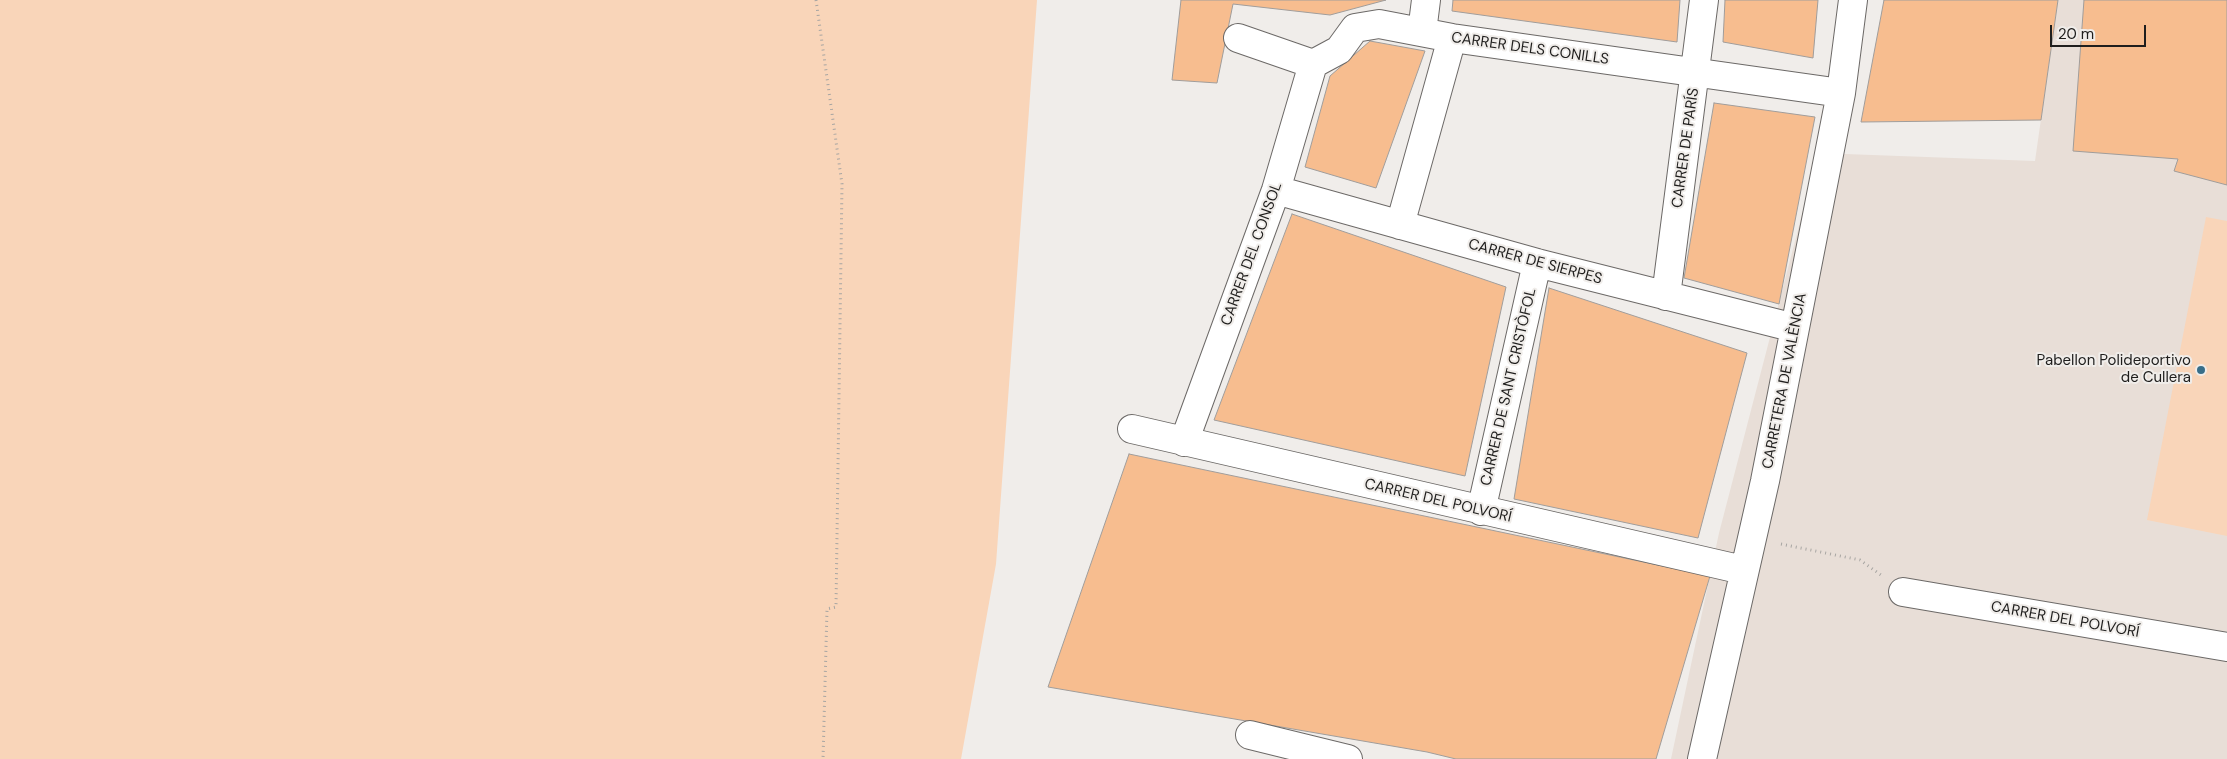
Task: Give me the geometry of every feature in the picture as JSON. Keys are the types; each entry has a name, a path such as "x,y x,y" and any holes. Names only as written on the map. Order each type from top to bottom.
{"street":[{"path":"1422,32 1426,0"},
{"name":"CARRER DE PARÍS","path":"1666,296 1704,0"},
{"name":"CARRETERA DE VALÈNCIA","path":"1702,759 1743,570 1765,481 1841,93 1853,0"},
{"name":"CARRER DELS CONILLS","path":"1313,64 1339,50 1355,28 1378,24 1452,38 1841,93"},
{"path":"1238,38 1313,64"},
{"path":"1400,225 1452,38"},
{"name":"CARRER DEL CONSOL","path":"1184,442 1276,190 1313,64"},
{"name":"CARRER DE SIERPES","path":"1276,190 1537,263 1795,328"},
{"name":"CARRER DE SANT CRISTÒFOL","path":"1481,511 1537,263"},
{"name":"CARRER DEL POLVORÍ","path":"1132,429 1743,570"},
{"name":"CARRER DEL POLVORÍ","path":"1903,592 2227,648"},
{"path":"1250,735 1348,759"}],"path":[{"path":"816,0 842,184 836,607 827,609 823,759"},
{"path":"1751,538 1860,560 1903,592"}],"shaded area":[{"path":"0,0 1037,0 996,564 961,759 0,759"},
{"path":"2058,0 2227,0 2227,759 1671,759 1719,533 1818,153 2035,161"},
{"name":"Pabellon Polideportivo de Cullera","path":"2206,217 2227,221 2227,536 2147,520"}],"building":[{"path":"1181,0 1386,0 1330,15 1233,4 1217,83 1172,80"},
{"path":"1453,0 1680,0 1677,42 1452,11"},
{"path":"1725,0 1818,0 1813,58 1723,42"},
{"path":"1884,0 2058,0 2041,120 1861,122"},
{"path":"2084,0 2227,0 2227,185 2174,171 2178,159 2073,151"},
{"path":"1370,41 1425,51 1376,188 1305,167 1330,76"},
{"path":"1714,103 1815,117 1779,304 1684,278"},
{"path":"1292,214 1506,287 1465,476 1214,420"},
{"path":"1549,288 1747,353 1698,538 1514,499"},
{"path":"1129,454 1710,576 1656,759 1456,759 1427,752 1048,687"}],"place":[{"name":"Pabellon Polideportivo de Cullera","path":"2201,370"}]}
